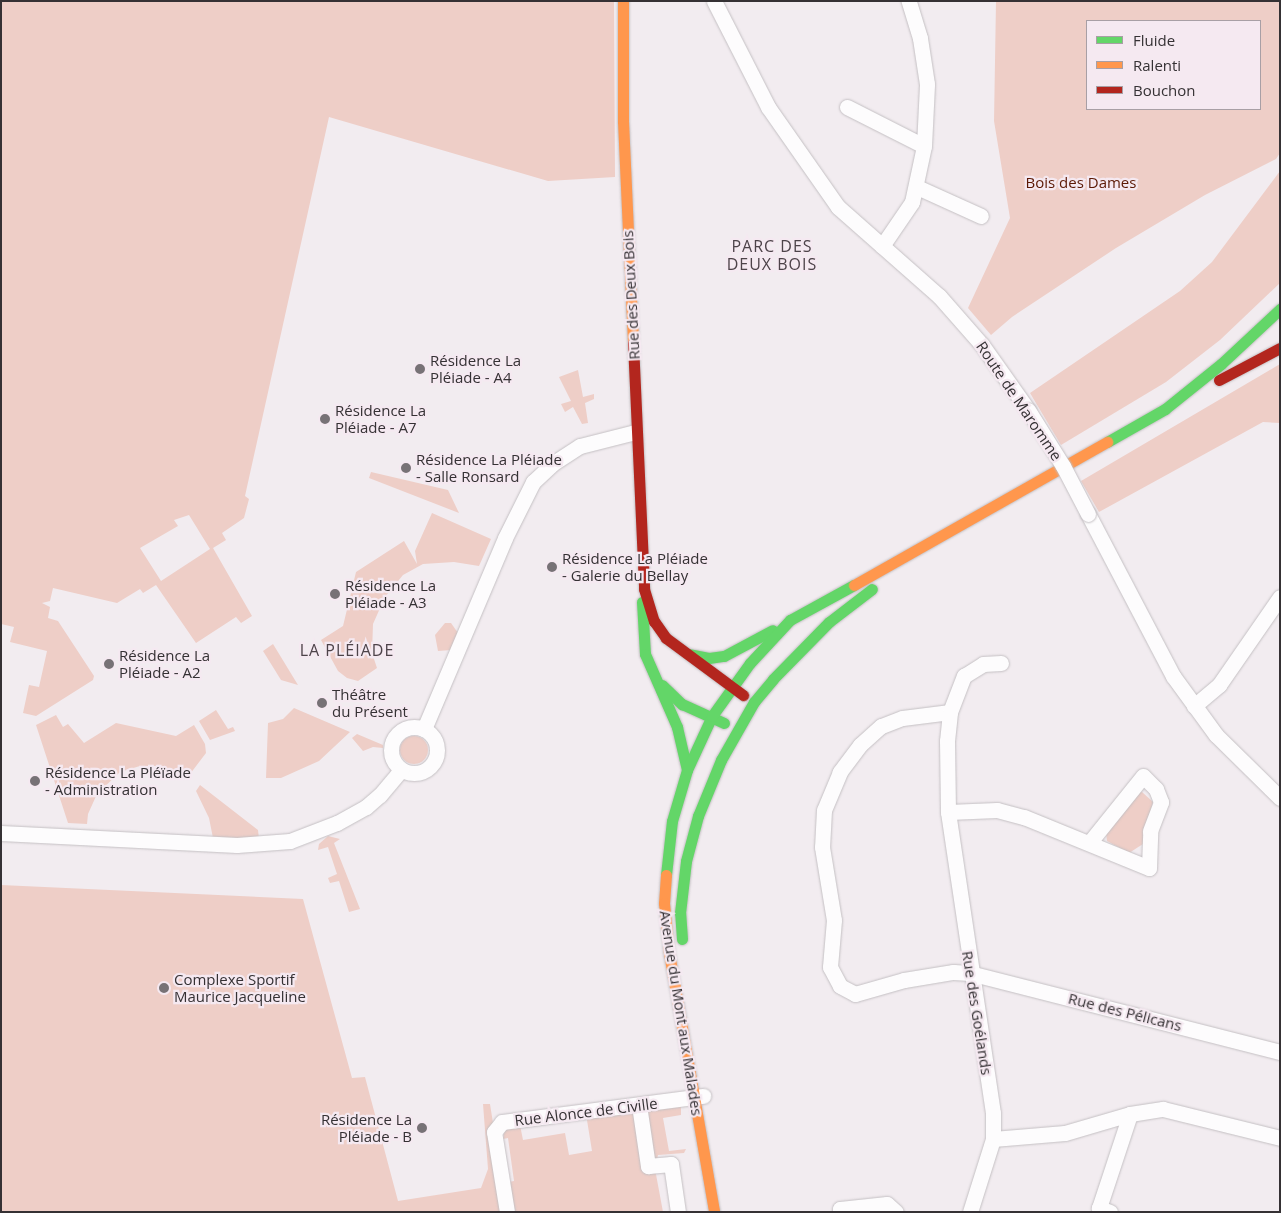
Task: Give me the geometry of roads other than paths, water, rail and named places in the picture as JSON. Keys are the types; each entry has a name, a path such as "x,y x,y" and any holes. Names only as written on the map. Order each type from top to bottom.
{"main road":[{"name":"Rue des Deux Bois","path":"623,1 623,121 635,432 644,589 654,622 666,638 684,653 754,702"},
{"path":"1165,409 1221,364 1280,309"},
{"path":"1165,409 1280,348"},
{"name":"Avenue du Mont aux Malades","path":"714,1212 709,1178 714,1155 695,1098 666,924 667,850 687,770 712,716 732,686 790,620 981,516 1165,409"},
{"name":"Avenue du Mont aux Malades","path":"684,950 680,914 686,861 698,816 737,732 754,702 829,622 855,600 981,516"},
{"name":"Rue des Deux Bois","path":"644,589 640,606 642,643 656,681 677,727 687,770"},
{"path":"684,653 709,658 724,656 790,620"},
{"name":"Rue des Deux Bois","path":"656,681 682,704 712,716 737,732"},
{"name":"Avenue du Mont aux Malades","path":"689,995 695,1098"}],"street":[{"name":"Route de Maromme","path":"714,1 784,133 838,207 939,296 969,328 1028,410 1063,466 1158,651 1194,706 1216,735 1280,798"},
{"path":"882,246 912,202 917,187 924,146 927,84 920,38 909,1"},
{"path":"847,106 924,146"},
{"path":"917,187 981,216"},
{"path":"424,729 505,538 533,482 552,464 580,446 635,432"},
{"path":"1194,706 1218,685 1280,597"},
{"name":"Rue des Goélands","path":"970,1212 992,1140 993,1113 970,973 948,812 950,712 964,676 983,664 1001,663"},
{"name":"Rue des Pélicans","path":"950,712 902,718 881,726 860,744 840,772 824,810 822,847 834,920 830,967 840,986 855,994 904,980 953,972 970,973 1280,1052"},
{"path":"410,727 424,729 437,747 434,762 415,774 401,770 392,758 394,738 410,727"},
{"path":"1,833 237,845 290,841 330,826 366,807 401,770"},
{"path":"948,812 997,810 1090,842 1149,868 1150,831 1160,802 1156,789 1143,776 1090,842"},
{"name":"Rue Alonce de Civille","path":"506,1212 494,1132 502,1122 695,1098"},
{"path":"639,1105 648,1166 671,1164 678,1212"},
{"path":"992,1140 1065,1134 1130,1114 1163,1109 1280,1138"},
{"path":"1102,1210 1130,1114"},
{"path":"840,1212 840,1209 887,1204 896,1212"}],"place":[{"name":"Résidence La Pléiade - A4","path":"420,369"},
{"name":"Résidence La Pléiade - A7","path":"325,419"},
{"name":"Résidence La Pléiade - Salle Ronsard","path":"406,468"},
{"name":"Résidence La Pléiade - Galerie du Bellay","path":"552,567"},
{"name":"Résidence La Pléiade - A3","path":"335,594"},
{"name":"Résidence La Pléiade - A2","path":"109,664"},
{"name":"Théâtre du Présent","path":"322,703"},
{"name":"Résidence La Pléïade - Administration","path":"35,781"},
{"name":"Complexe Sportif Maurice Jacqueline","path":"164,988"},
{"name":"Résidence La Pléiade - B","path":"422,1128"}],"district":[{"name":"PARC DES DEUX BOIS","path":"772,255"},
{"name":"LA PLÉIADE","path":"347,650"}],"park label":[{"name":"Bois des Dames","path":"1081,183"}]}
